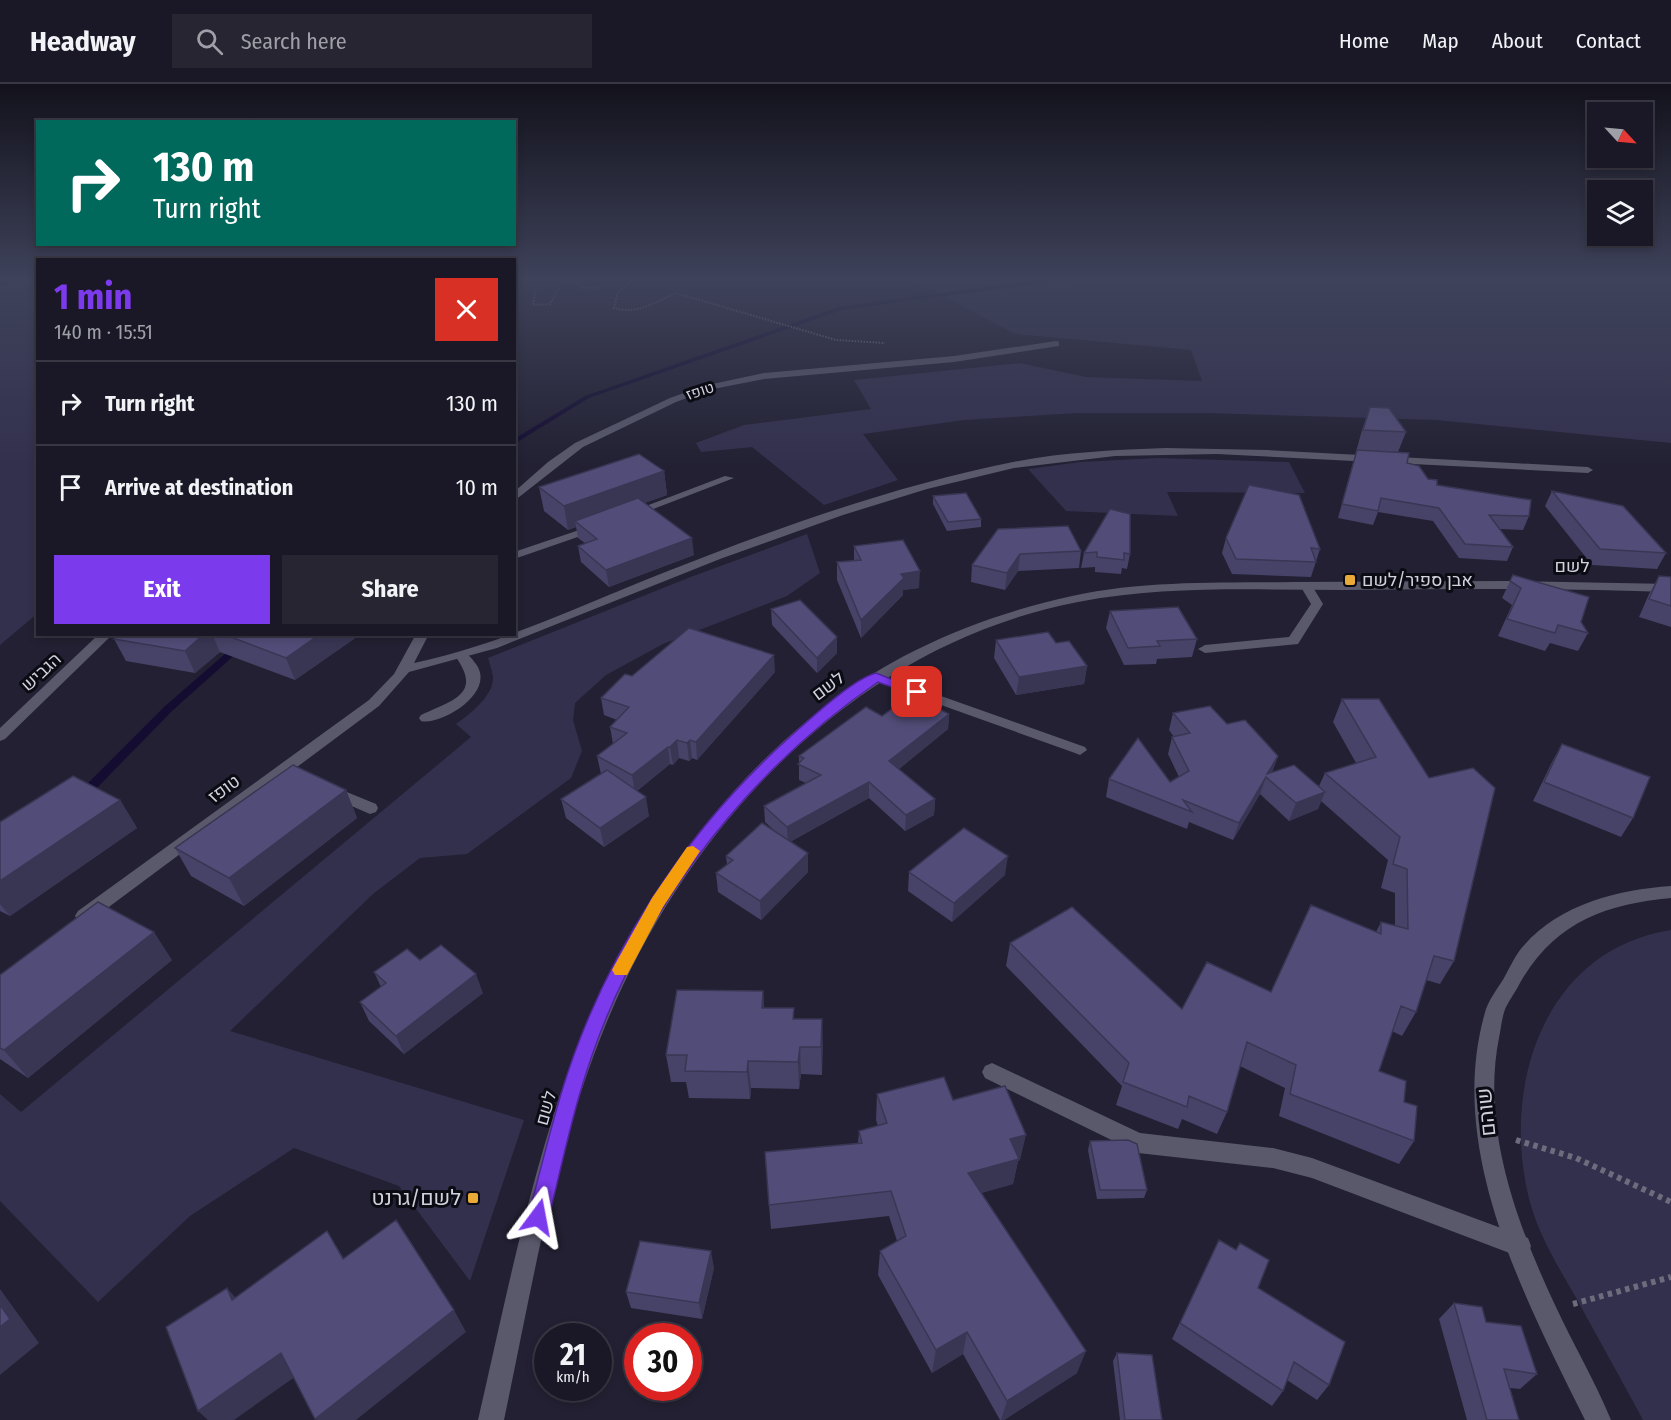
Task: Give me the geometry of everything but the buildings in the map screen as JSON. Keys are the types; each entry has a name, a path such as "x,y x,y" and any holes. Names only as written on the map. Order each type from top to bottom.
{"street":[{"name":"טופז","path":"516,496 552,464 579,445 673,400 706,388 764,376 964,358 1056,344"},
{"path":"516,635 791,530 908,492 1010,466 1103,455 1216,452 1588,470"},
{"path":"516,555 729,478"},
{"path":"1205,650 1293,641 1299,636 1317,604 1307,587"},
{"name":"לשם","path":"491,1420 571,1092 597,1021 626,958 657,903 725,810 793,739 828,710 876,677 956,635 1047,605 1145,591 1307,587 1671,588"},
{"name":"הגביש","path":"0,736 105,636"},
{"name":"טופז","path":"67,928 374,703 404,669 422,636"},
{"path":"404,669 462,656 514,636"},
{"path":"426,718 461,700 472,689 477,679 474,668 462,656"},
{"path":"876,677 1080,750"},
{"path":"284,770 370,808"},
{"name":"שוהם","path":"1598,1420 1547,1311 1505,1206 1486,1136 1482,1100 1482,1068 1496,1010 1514,970 1534,946 1557,926 1585,911 1616,900 1671,892"},
{"path":"992,1072 1138,1143 1273,1158 1312,1168 1520,1246"}],"path":[{"path":"1486,1136 1538,1144 1571,1156 1671,1202"},
{"path":"1547,1311 1671,1277"}],"shaded area":[{"path":"0,341 36,341 36,615 0,645"},
{"path":"1096,341 1671,341 1671,443 1437,420 1206,413 1077,413 964,420 863,434 898,480 824,505 752,447 701,452 696,443 744,425 871,409 854,380 1020,363 1086,377 1202,381 1191,350"},
{"path":"1158,458 1289,462 1305,493 1167,492 1178,516 1066,511 1028,469 1080,462"},
{"path":"807,534 820,573 787,596 663,644 606,675 575,703 573,720 582,751 571,778 467,854 420,858 373,894 230,1031 524,1120 470,1281 399,1186 294,1148 190,1216 98,1302 0,1201 0,1094 21,1112 471,737 456,724 480,704 489,691 493,677 488,658 688,578"},
{"path":"1671,930 1671,1420 1643,1420 1538,1227 1530,1202 1522,1159 1521,1115 1527,1072 1541,1032 1562,995 1590,965 1627,943"}],"waterway":[{"path":"516,441 587,397 746,341"},
{"path":"82,796 168,709 252,636"}],"slow traffic":[{"path":"621,970 657,903 693,851"}],"place":[{"name":"אבן ספיר/לשם","path":"1350,580"},
{"name":"לשם/גרנט","path":"473,1198"}],"route":[{"path":"538,1217 571,1092 597,1021 626,958 657,903 691,854 725,810 759,772 793,739 828,710 876,677 917,692"}]}
